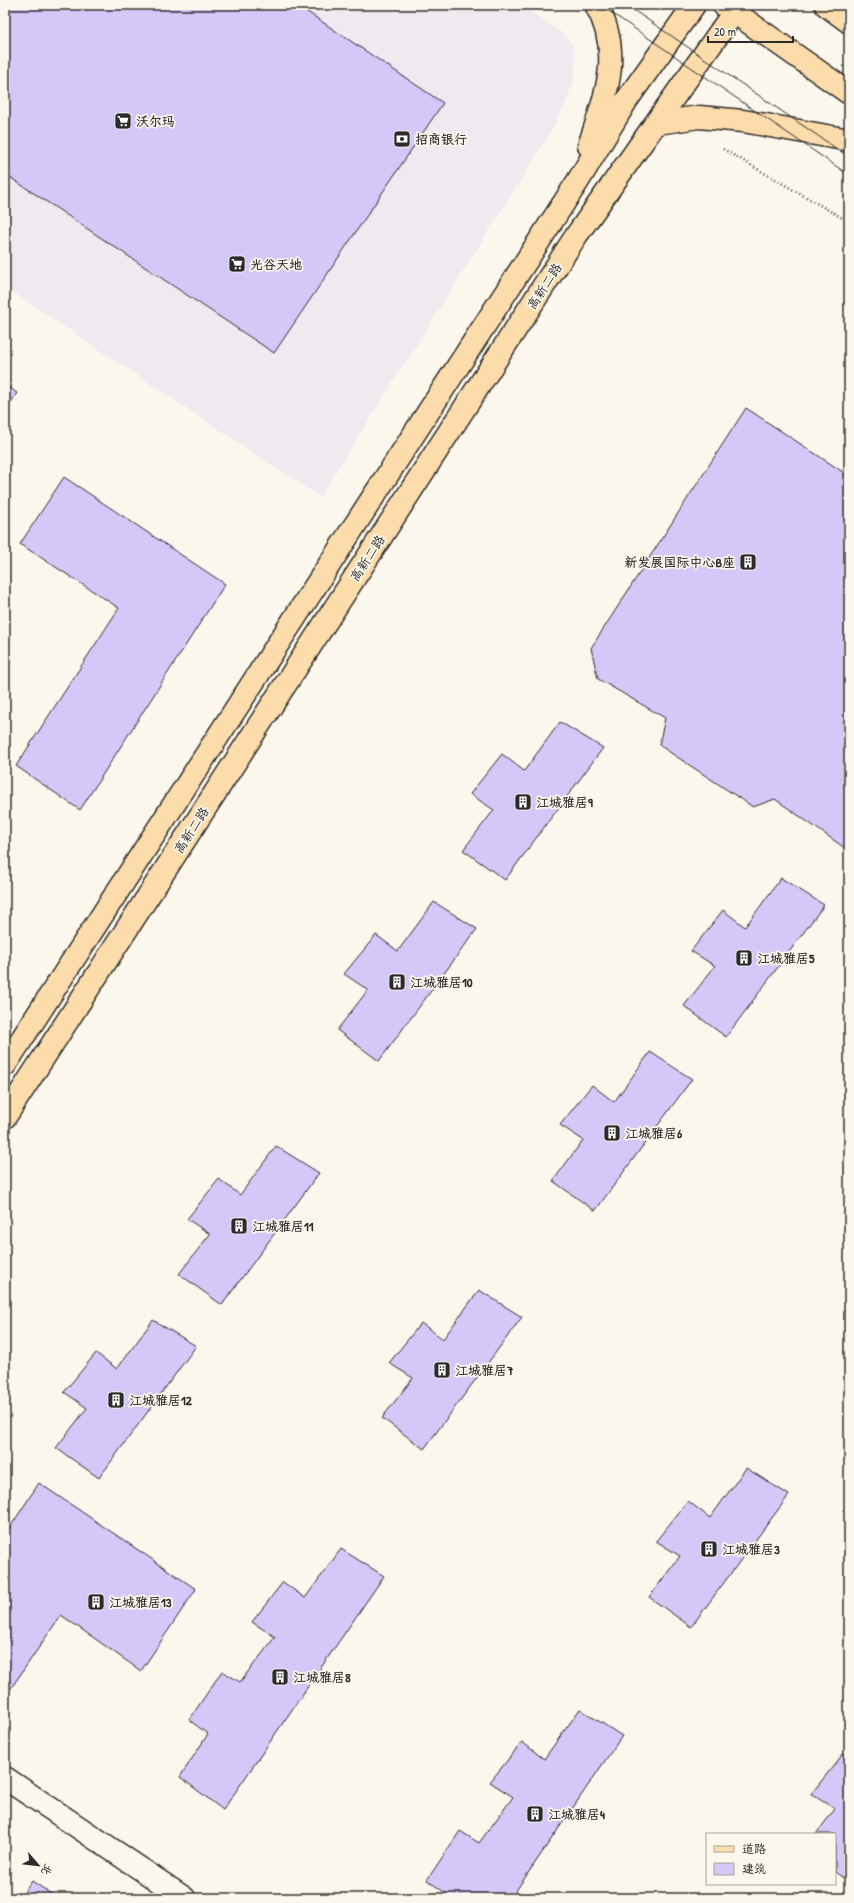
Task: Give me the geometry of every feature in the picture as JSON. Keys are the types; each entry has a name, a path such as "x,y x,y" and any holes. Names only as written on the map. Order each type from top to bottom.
{"main road":[{"path":"578,180 609,85 610,58 604,20 596,5"},
{"path":"5,1064 578,180 626,101 694,5"},
{"path":"826,5 849,22"},
{"path":"732,7 849,93"},
{"name":"高新二路","path":"5,1117 576,236 657,123 732,7"},
{"path":"657,123 699,117 743,121 849,140"}],"street":[{"path":"5,1778 184,1898"}],"path":[{"path":"723,150 849,222"}],"shaded area":[{"name":"光谷天地","path":"5,5 520,5 561,32 572,43 576,56 574,80 565,104 549,135 320,497 5,287"}],"building":[{"name":"光谷天地","path":"5,5 297,5 443,103 274,353 5,174"},
{"path":"5,385 17,393 5,412"},
{"name":"新发展国际中心B座","path":"746,408 849,476 849,851 775,799 753,807 659,745 665,718 598,679 591,648"},
{"path":"64,477 225,584 80,810 16,766 119,608 20,544"},
{"name":"江城雅居9","path":"560,722 603,748 505,880 463,850 494,810 470,794 502,754 524,771"},
{"name":"江城雅居5","path":"781,878 824,905 726,1037 684,1006 715,966 691,951 723,910 745,927"},
{"name":"江城雅居10","path":"434,902 477,929 379,1061 337,1030 368,990 344,974 376,935 398,951"},
{"name":"江城雅居6","path":"650,1052 692,1079 595,1211 553,1181 583,1140 560,1125 592,1085 614,1102"},
{"name":"江城雅居11","path":"276,1146 319,1173 222,1305 179,1274 210,1234 187,1219 219,1179 240,1195"},
{"name":"江城雅居7","path":"479,1290 522,1317 424,1449 382,1418 413,1378 389,1363 421,1323 443,1339"},
{"name":"江城雅居12","path":"153,1320 196,1346 99,1478 56,1448 87,1408 64,1392 96,1353 117,1369"},
{"name":"江城雅居3","path":"746,1468 789,1495 691,1627 649,1597 680,1556 656,1541 688,1501 710,1518"},
{"name":"江城雅居13","path":"39,1483 196,1589 141,1671 61,1615 5,1697 5,1535"},
{"name":"江城雅居8","path":"341,1549 384,1576 223,1810 180,1777 208,1734 189,1720 222,1671 240,1682 275,1637 252,1622 283,1582 305,1598"},
{"name":"江城雅居4","path":"580,1709 622,1736 511,1898 444,1898 447,1894 427,1880 460,1831 479,1843 513,1797 490,1782 522,1742 544,1759"},
{"path":"843,1754 849,1758 849,1876 846,1880 836,1873 836,1833 817,1833 835,1809 811,1794"},
{"path":"32,1881 57,1898 20,1898"}],"tram line":[{"path":"600,5 849,175"},
{"path":"626,5 849,157"}],"place":[{"name":"沃尔玛","path":"123,121"},
{"name":"招商银行","path":"402,139"},
{"name":"光谷天地","path":"237,264"},
{"name":"新发展国际中心B座","path":"748,562"},
{"name":"江城雅居9","path":"523,802"},
{"name":"江城雅居5","path":"744,958"},
{"name":"江城雅居10","path":"397,982"},
{"name":"江城雅居6","path":"612,1133"},
{"name":"江城雅居11","path":"239,1226"},
{"name":"江城雅居7","path":"442,1370"},
{"name":"江城雅居12","path":"116,1400"},
{"name":"江城雅居3","path":"709,1549"},
{"name":"江城雅居13","path":"96,1602"},
{"name":"江城雅居8","path":"280,1677"},
{"name":"江城雅居4","path":"535,1814"}]}
